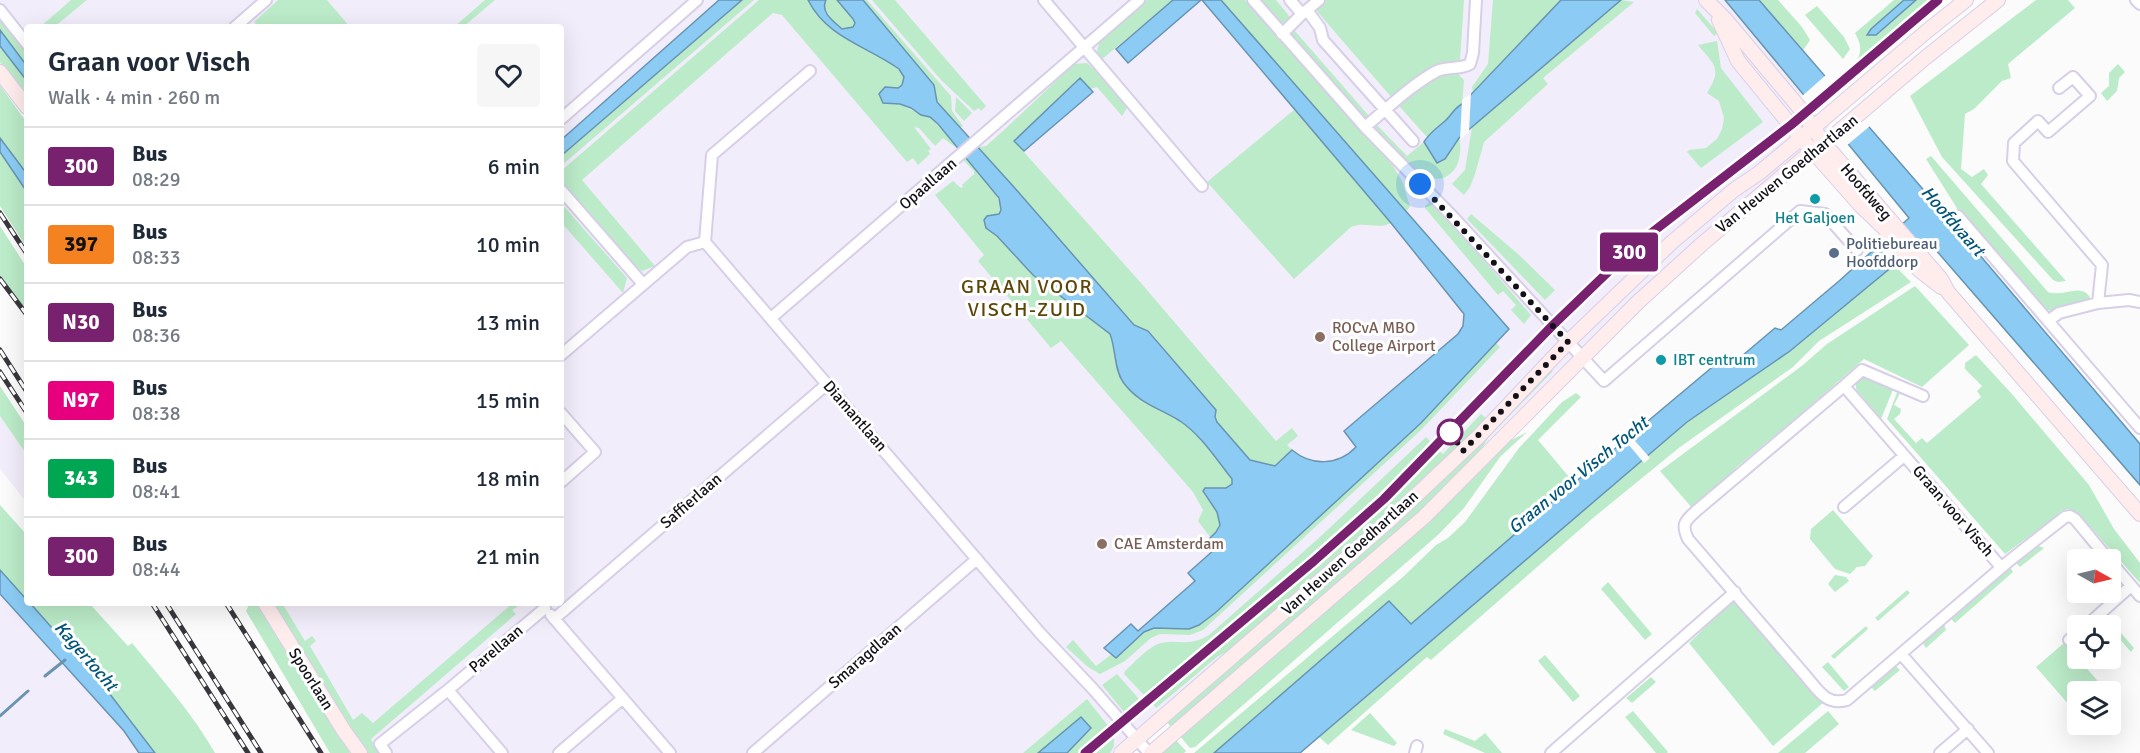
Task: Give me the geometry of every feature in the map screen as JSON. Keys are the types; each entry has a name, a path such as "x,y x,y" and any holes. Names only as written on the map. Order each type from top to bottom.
{"main road":[{"name":"Van Heuven Goedhartlaan","path":"1121,753 1390,520 1478,437 1568,342 1680,236 1966,0"},
{"name":"Van Heuven Goedhartlaan","path":"1150,753 1424,517 1582,357 1702,244 1998,0"},
{"name":"Hoofdweg","path":"1710,5 1725,19 1816,125 1823,144 1916,258 1941,279 1948,292 2135,509 2140,520"},
{"name":"Hoofdweg","path":"1710,5 1738,62 1801,138 1823,144"},
{"path":"0,72 24,103"},
{"name":"Spoorlaan","path":"267,606 360,753"}],"street":[{"path":"238,24 266,0"},
{"path":"564,116 697,0"},
{"path":"1044,0 1202,186"},
{"name":"Opaallaan","path":"771,318 1139,0"},
{"path":"1253,0 1365,127 1454,218 1604,381 1800,212 1825,214 1857,250"},
{"path":"1290,0 1320,28 1323,40 1413,141"},
{"path":"1282,34 1319,0"},
{"path":"1365,127 1423,80 1441,69 1464,68 1470,64 1473,53 1476,0"},
{"path":"2136,0 2140,4"},
{"path":"0,10 24,40"},
{"path":"564,352 687,247 705,242 712,155 810,71"},
{"path":"2059,87 2073,77 2090,96 2048,132 2038,121 2014,143 2013,161 2102,265 2098,303"},
{"path":"564,193 643,284"},
{"path":"1958,216 2140,428"},
{"name":"Diamantlaan","path":"705,242 1040,633 1150,753"},
{"path":"2048,321 2059,313 2098,303 2129,300 2140,302"},
{"name":"Graan voor Visch","path":"1923,396 1862,370 1686,520 1684,530 1688,539 1829,700 1838,703 1847,700 2001,567 2065,517 2070,516 2100,549"},
{"name":"Saffierlaan","path":"554,619 827,384"},
{"name":"Graan voor Visch","path":"1844,386 2001,567"},
{"path":"564,416 595,452 564,479"},
{"name":"Graan voor Visch","path":"1844,507 1904,456"},
{"name":"Smaragdlaan","path":"753,753 977,559"},
{"name":"Graan voor Visch","path":"2121,574 2140,596"},
{"path":"2098,615 2131,586"},
{"path":"1551,753 1735,592"},
{"name":"Parellaan","path":"386,753 380,744 448,690 542,606"},
{"name":"Parellaan","path":"544,606 670,753"},
{"path":"1901,654 1988,753"},
{"path":"448,690 502,753"},
{"path":"559,753 623,698"},
{"path":"1940,753 1968,729"}],"shaded area":[{"path":"0,0 727,0 564,139 564,24 24,24 24,104 0,68"},
{"path":"740,0 1739,0 1841,119 1722,218 1468,466 1133,753 359,753 269,606 564,606 564,153"},
{"path":"0,416 24,451 24,499 0,469"},
{"path":"0,584 143,753 0,753"}],"green space":[{"path":"71,0 87,0 58,24 43,24"},
{"path":"278,0 327,0 347,24 256,24 254,22"},
{"path":"485,0 495,0 467,24 457,24"},
{"path":"742,0 754,0 564,163 564,153"},
{"path":"759,0 808,0 826,24 899,69 904,77 902,85 898,88 885,87 891,104 900,104 930,117 956,145 955,147 943,138 935,146 919,128 914,127 931,149 928,151 930,154 918,165 913,158 907,162 782,15 773,13 582,180 655,266 642,271 637,268 564,185 564,168"},
{"path":"826,0 837,0 855,23 853,27 842,29 832,20 824,7"},
{"path":"863,0 867,0 951,96 952,111 963,126 960,128 937,102 934,85"},
{"path":"872,0 895,0 986,106 981,111 979,108 974,111 941,80"},
{"path":"1147,0 1173,0 1101,60 1097,52 1099,44 1109,29"},
{"path":"1221,0 1245,0 1393,166 1403,183 1410,207 1406,211"},
{"path":"1261,0 1276,0 1290,17 1282,25"},
{"path":"1325,0 1464,0 1460,60 1432,67 1392,98 1315,9"},
{"path":"1493,0 1561,0 1473,93 1472,87 1488,64"},
{"path":"1621,0 1634,2 1543,78 1548,84 1484,142 1475,174 1464,195 1452,184 1465,170 1472,127"},
{"path":"1759,0 1778,0 1802,27 1810,40 1802,52"},
{"path":"1894,0 1931,0 1855,65 1860,49 1855,33"},
{"path":"2036,0 2068,0 2075,8 2008,64 2011,78 2002,81 1974,109 1965,114 1961,169 1972,177 1984,169 1988,175 1981,184 2066,281 2058,282 2053,280 1942,157 1910,96"},
{"path":"1817,6 1844,37 1850,49 1843,59 1805,15"},
{"path":"1697,9 1718,33 1714,36 1695,13"},
{"path":"0,14 24,45 24,62 0,30"},
{"path":"1295,31 1369,116 1364,121 1290,35"},
{"path":"1717,41 1721,68 1763,122 1701,168 1687,152 1706,148 1717,139 1724,118 1719,101 1707,93 1715,78 1714,67 1698,45"},
{"path":"0,46 24,77 24,94 0,62"},
{"path":"1087,63 1103,78 1127,108 1122,116 1097,87 1090,89 1079,78 1014,141 1141,283 1276,441 1292,428 1298,436 1287,445 1292,450 1275,466 1250,460 1217,422 1215,410 1149,331 1134,325 978,147 986,146 1074,64"},
{"path":"2118,64 2125,72 2119,78 2117,91 2107,101 2101,93 2109,86 2109,73"},
{"path":"1450,72 1457,73 1464,80 1462,104 1427,137 1399,106 1429,82"},
{"path":"0,85 24,119 24,170 0,138"},
{"path":"956,97 972,113 964,121 955,111"},
{"path":"1294,110 1391,223 1381,226 1356,225 1351,227 1294,279 1207,182"},
{"path":"1376,124 1407,156 1424,142 1438,163 1445,159 1459,138 1460,154 1456,167 1449,175 1440,179 1422,173 1373,132"},
{"path":"0,152 24,188 24,243 0,206"},
{"path":"1931,156 2048,292 2060,293 2077,290 2083,291 2091,299 2045,311 1960,213 1926,159"},
{"path":"966,157 993,189 1001,206 999,214 993,214 986,228 997,236 1033,275 1110,334 1118,371 1123,382 1143,401 1180,421 1195,433 1232,479 1232,484 1226,488 1205,488 1203,491 1220,519 1217,531 1211,538 1198,521 1203,510 1193,492 1061,341 1051,348 978,261 984,255 935,195 953,181 961,188 963,187 962,185 974,174 974,171 963,160"},
{"path":"1430,202 1531,315 1524,324 1511,310 1516,305 1503,291 1498,295 1425,208"},
{"path":"564,206 627,278 623,293 564,225"},
{"path":"1471,214 1518,254 1555,290 1545,300 1467,219"},
{"path":"0,226 24,263 24,307 0,276"},
{"path":"1894,265 1911,282 1819,341 1793,367 1680,447 1593,518 1431,660 1427,657 1328,745 1319,737 1687,422 1790,351"},
{"path":"1915,286 1969,345 1922,387 1864,359 1737,467 1693,509 1660,471 1803,365 1827,344"},
{"path":"1495,342 1500,347 1421,430 1203,630 1190,635 1160,634 1151,638 1125,661 1100,674 1088,667 1066,647 1073,640 1096,666 1112,654 1116,657 1144,632 1154,628 1189,629 1421,423"},
{"path":"1976,355 2089,485 2114,529 2140,563 2140,583 2121,562 2121,549 2110,549 2078,513 2069,509 2061,511 2005,554 1887,419 1898,390 1907,393 1906,396 1900,393 1894,405 1901,409 1900,414 1894,419 1916,443 1922,438 1927,443 1981,397 1977,391 1982,386 1965,369 1965,363"},
{"path":"1549,370 1553,371 1488,438 1475,460 1418,515 1172,728 1166,721"},
{"path":"1862,376 1894,387 1881,419 1856,389 1856,381"},
{"path":"0,386 24,422 24,451 0,416"},
{"path":"1576,393 1581,397 1538,440 1574,483 1411,625 1389,601 1214,753 1194,753 1465,522 1519,448 1562,402"},
{"path":"1481,414 1487,419 1415,492 1240,644 1217,657 1156,708 1153,704 1369,520 1439,451 1443,454"},
{"path":"1527,432 1500,457 1464,508 1439,534 1195,747 1190,748 1179,735 1447,503 1506,443"},
{"path":"1426,437 1432,443 1363,509 1144,695 1124,674 1141,656 1158,644 1195,641 1209,635 1320,537"},
{"path":"0,505 24,532 24,597 0,570"},
{"path":"1833,510 1873,556 1865,566 1857,567 1850,574 1835,569 1810,539 1811,529"},
{"path":"2036,545 2044,548 2020,567 2016,563"},
{"path":"2010,567 2013,572 1955,623 1951,619"},
{"path":"1835,575 1846,577 1849,581 1835,592 1828,584"},
{"path":"1608,582 1652,634 1645,640 1601,589"},
{"path":"1907,590 1910,593 1878,621 1875,618"},
{"path":"1731,602 1738,603 1824,702 1773,746 1689,643"},
{"path":"33,606 92,606 128,646 132,643 186,710 215,753 155,753 106,689"},
{"path":"259,606 350,753 330,753 246,611 248,607"},
{"path":"274,606 284,606 305,641 312,636 316,641 310,646 353,720 362,713 373,723 510,606 518,606 512,610 516,614 371,739 378,753 366,753"},
{"path":"1943,622 1946,630 1926,648 1922,642"},
{"path":"1866,626 1868,629 1834,659 1831,656"},
{"path":"2121,633 2134,648 2131,652 2121,640"},
{"path":"2064,643 2067,646 2067,669 2087,669 2098,681 2067,681 2067,703 2036,667"},
{"path":"1545,655 1580,696 1573,702 1538,661"},
{"path":"1828,662 1849,687 1844,691 1822,667"},
{"path":"1895,665 1900,670 1875,691 1871,687"},
{"path":"1117,674 1139,699 1124,712 1102,685"},
{"path":"1651,677 1656,682 1632,703 1626,698"},
{"path":"1087,699 1109,727 1078,753 1067,753 1091,729 1081,717 1038,753 1023,753"},
{"path":"1633,711 1667,753 1656,753 1625,717"},
{"path":"1828,711 1839,724 1805,753 1778,753"},
{"path":"1370,713 1397,743 1394,746 1351,730"},
{"path":"1445,729 1475,741 1485,733 1502,753 1485,753 1443,734"},
{"path":"1114,738 1114,746 1110,753 1096,753"},
{"path":"1174,738 1186,751 1184,753 1160,753"}],"water":[{"path":"719,0 742,0 564,153 564,137"},
{"path":"808,0 826,0 826,12 842,29 853,27 855,23 837,0 863,0 934,85 937,102 1134,325 1148,331 1216,410 1217,422 1250,460 1275,466 1292,450 1307,459 1324,462 1333,461 1349,453 1356,447 1344,431 1458,334 1463,326 1464,314 1391,223 1202,0 1221,0 1509,329 1421,423 1215,613 1199,625 1189,629 1154,628 1144,632 1116,658 1104,648 1131,624 1138,631 1195,581 1188,573 1215,549 1208,540 1220,525 1217,512 1203,491 1205,488 1226,488 1232,484 1232,479 1195,433 1180,421 1142,400 1123,382 1118,371 1110,334 1033,275 997,236 986,228 984,220 987,216 999,214 1001,210 999,198 938,124 930,117 921,115 911,108 900,104 883,103 879,94 885,87 898,88 902,85 904,77 899,69 826,24"},
{"path":"1173,0 1201,0 1128,63 1116,49"},
{"path":"1561,0 1621,0 1459,138 1445,159 1437,163 1424,142 1426,139"},
{"path":"1725,0 1759,0 1967,240 2140,444 2140,485 1928,241 1922,242 1790,351 1687,422 1300,753 1214,753 1389,601 1411,624 1722,359 1730,366 1775,328 1781,330 1909,218"},
{"path":"1904,0 1916,0 1876,35 1867,35 1871,29"},
{"path":"0,30 24,62 24,77 0,46"},
{"path":"1080,78 1093,92 1024,151 1014,141"},
{"path":"0,138 24,170 24,188 0,152"},
{"path":"0,570 24,597 24,606 33,606 106,689 155,753 139,753 124,731 0,594"},
{"path":"1081,717 1091,728 1067,753 1038,753"}],"pier":[{"path":"1826,75 1870,126 1846,146 1801,97"},
{"path":"1471,93 1469,132 1460,140 1462,100"},
{"path":"1882,238 1902,262 1896,267 1876,244"},
{"path":"1628,433 1650,458 1644,463 1623,438"}],"waterway":[{"name":"Kagertocht","path":"45,676 65,660"},
{"path":"0,716 28,691"}],"railway":[{"path":"0,213 24,249"},
{"path":"0,279 24,311"},
{"path":"0,350 24,387"},
{"path":"0,372 24,408"},
{"path":"154,606 248,753"},
{"path":"168,606 261,753"},
{"path":"228,606 321,753"}],"bus line":[{"name":"300","path":"1085,753 1314,561 1384,499 1553,325 1637,244 1791,125 1938,0"}],"place":[{"name":"Het Galjoen","path":"1815,199"},
{"name":"Politiebureau Hoofddorp","path":"1834,253"},
{"name":"ROCvA MBO College Airport","path":"1320,337"},
{"name":"IBT centrum","path":"1661,360"},
{"name":"CAE Amsterdam","path":"1102,544"}],"district":[{"name":"GRAAN VOOR VISCH-ZUID","path":"1027,298"}],"route":[{"path":"1420,184 1568,342 1463,451 1450,432"}],"water label":[{"name":"Hoofdvaart","path":"1953,221"},
{"name":"Graan voor Visch Tocht","path":"1578,475"}]}
